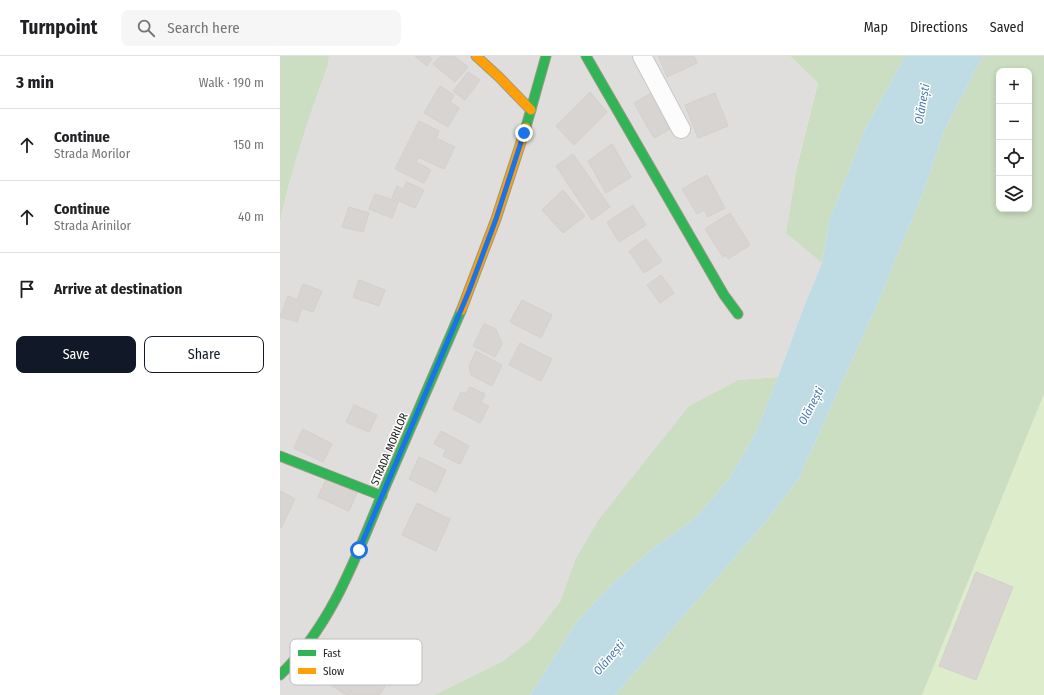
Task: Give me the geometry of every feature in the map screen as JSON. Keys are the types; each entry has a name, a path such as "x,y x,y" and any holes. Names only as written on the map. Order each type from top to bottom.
{"street":[{"path":"476,56 531,110"},
{"name":"STRADA MORILOR","path":"312,639 325,621 352,565 469,291 496,219 531,110 546,56"},
{"path":"586,56 724,294 738,314"},
{"path":"642,56 681,129"},
{"path":"280,456 382,496"},
{"name":"STRADA MORILOR","path":"280,676 290,665"}],"shaded area":[{"path":"329,56 790,56 818,83 796,171 786,233 822,263 778,377 738,380 689,406 646,462 575,560 560,602 530,640 503,661 434,695 280,695 280,223 292,171 328,65"}],"green space":[{"path":"280,56 329,56 328,65 307,123 295,163 280,223"},
{"path":"790,56 905,56 865,129 829,221 822,263 786,233 796,171 818,83"},
{"path":"983,56 1044,56 1044,394 922,695 615,695 769,518 799,478 877,305 923,193 945,129"},
{"path":"778,377 755,434 729,479 695,518 655,547 615,581 578,620 530,695 434,695 503,661 530,640 560,602 575,560 600,518 689,406 738,380"},
{"path":"1044,394 1044,695 922,695"}],"water":[{"name":"Olănești","path":"905,56 983,56 945,129 923,193 877,305 799,478 769,518 615,695 530,695 578,620 615,581 655,547 695,518 729,479 755,434 778,377 822,263 829,221 865,129"}],"building":[{"path":"415,56 429,56 432,59 427,66"},
{"path":"441,56 454,56 468,67 455,82 433,64"},
{"path":"658,56 694,56 697,63 667,77"},
{"path":"468,72 480,80 465,100 453,91"},
{"path":"440,86 454,95 450,102 459,108 448,127 424,113"},
{"path":"655,91 675,126 654,138 634,103"},
{"path":"590,92 607,112 574,145 556,126"},
{"path":"715,93 728,126 698,138 685,105"},
{"path":"419,121 439,131 436,138 455,147 444,169 418,157 416,162 431,170 424,183 395,169"},
{"path":"612,144 631,177 606,193 588,161"},
{"path":"573,154 610,207 592,220 556,166"},
{"path":"707,175 725,208 708,217 704,210 697,214 682,189"},
{"path":"407,182 424,190 415,208 392,198 397,186 403,189"},
{"path":"563,190 585,216 563,233 542,210"},
{"path":"375,194 398,202 392,218 369,209"},
{"path":"633,205 646,225 619,242 607,222"},
{"path":"349,207 369,213 363,232 342,227"},
{"path":"730,213 750,245 728,259 726,255 723,257 705,229"},
{"path":"646,239 662,261 644,273 629,251"},
{"path":"661,275 674,293 660,303 647,285"},
{"path":"359,280 385,290 379,306 353,297"},
{"path":"303,284 322,291 313,312 302,308 297,322 280,317 288,296 297,300"},
{"path":"522,300 552,315 541,338 510,322"},
{"path":"484,324 496,329 502,344 495,357 473,346"},
{"path":"520,343 552,359 541,381 509,365"},
{"path":"476,351 502,365 492,386 471,375 469,366"},
{"path":"470,387 485,394 481,403 489,406 480,423 453,409 461,392 466,394"},
{"path":"354,405 377,415 369,432 346,422"},
{"path":"303,429 332,444 323,462 294,448"},
{"path":"441,431 469,446 460,464 443,456 446,450 434,444"},
{"path":"419,457 446,470 436,492 409,479"},
{"path":"326,479 357,493 349,511 318,497"},
{"path":"280,491 295,499 281,528 280,527"},
{"path":"417,503 450,519 436,551 402,535"},
{"path":"976,572 1013,587 976,680 939,666"},
{"path":"386,685 379,695 347,695 332,686"}],"traffic: fast":[{"path":"526,127 546,56"},
{"path":"586,56 724,295 738,314"},
{"path":"310,639 341,589 461,311"},
{"path":"280,456 382,496"},
{"path":"280,675 290,664"}],"traffic: slow":[{"path":"476,56 531,110"},
{"path":"461,311 496,219 526,127"}],"route":[{"path":"359,550 469,291 496,219 524,133"}]}
